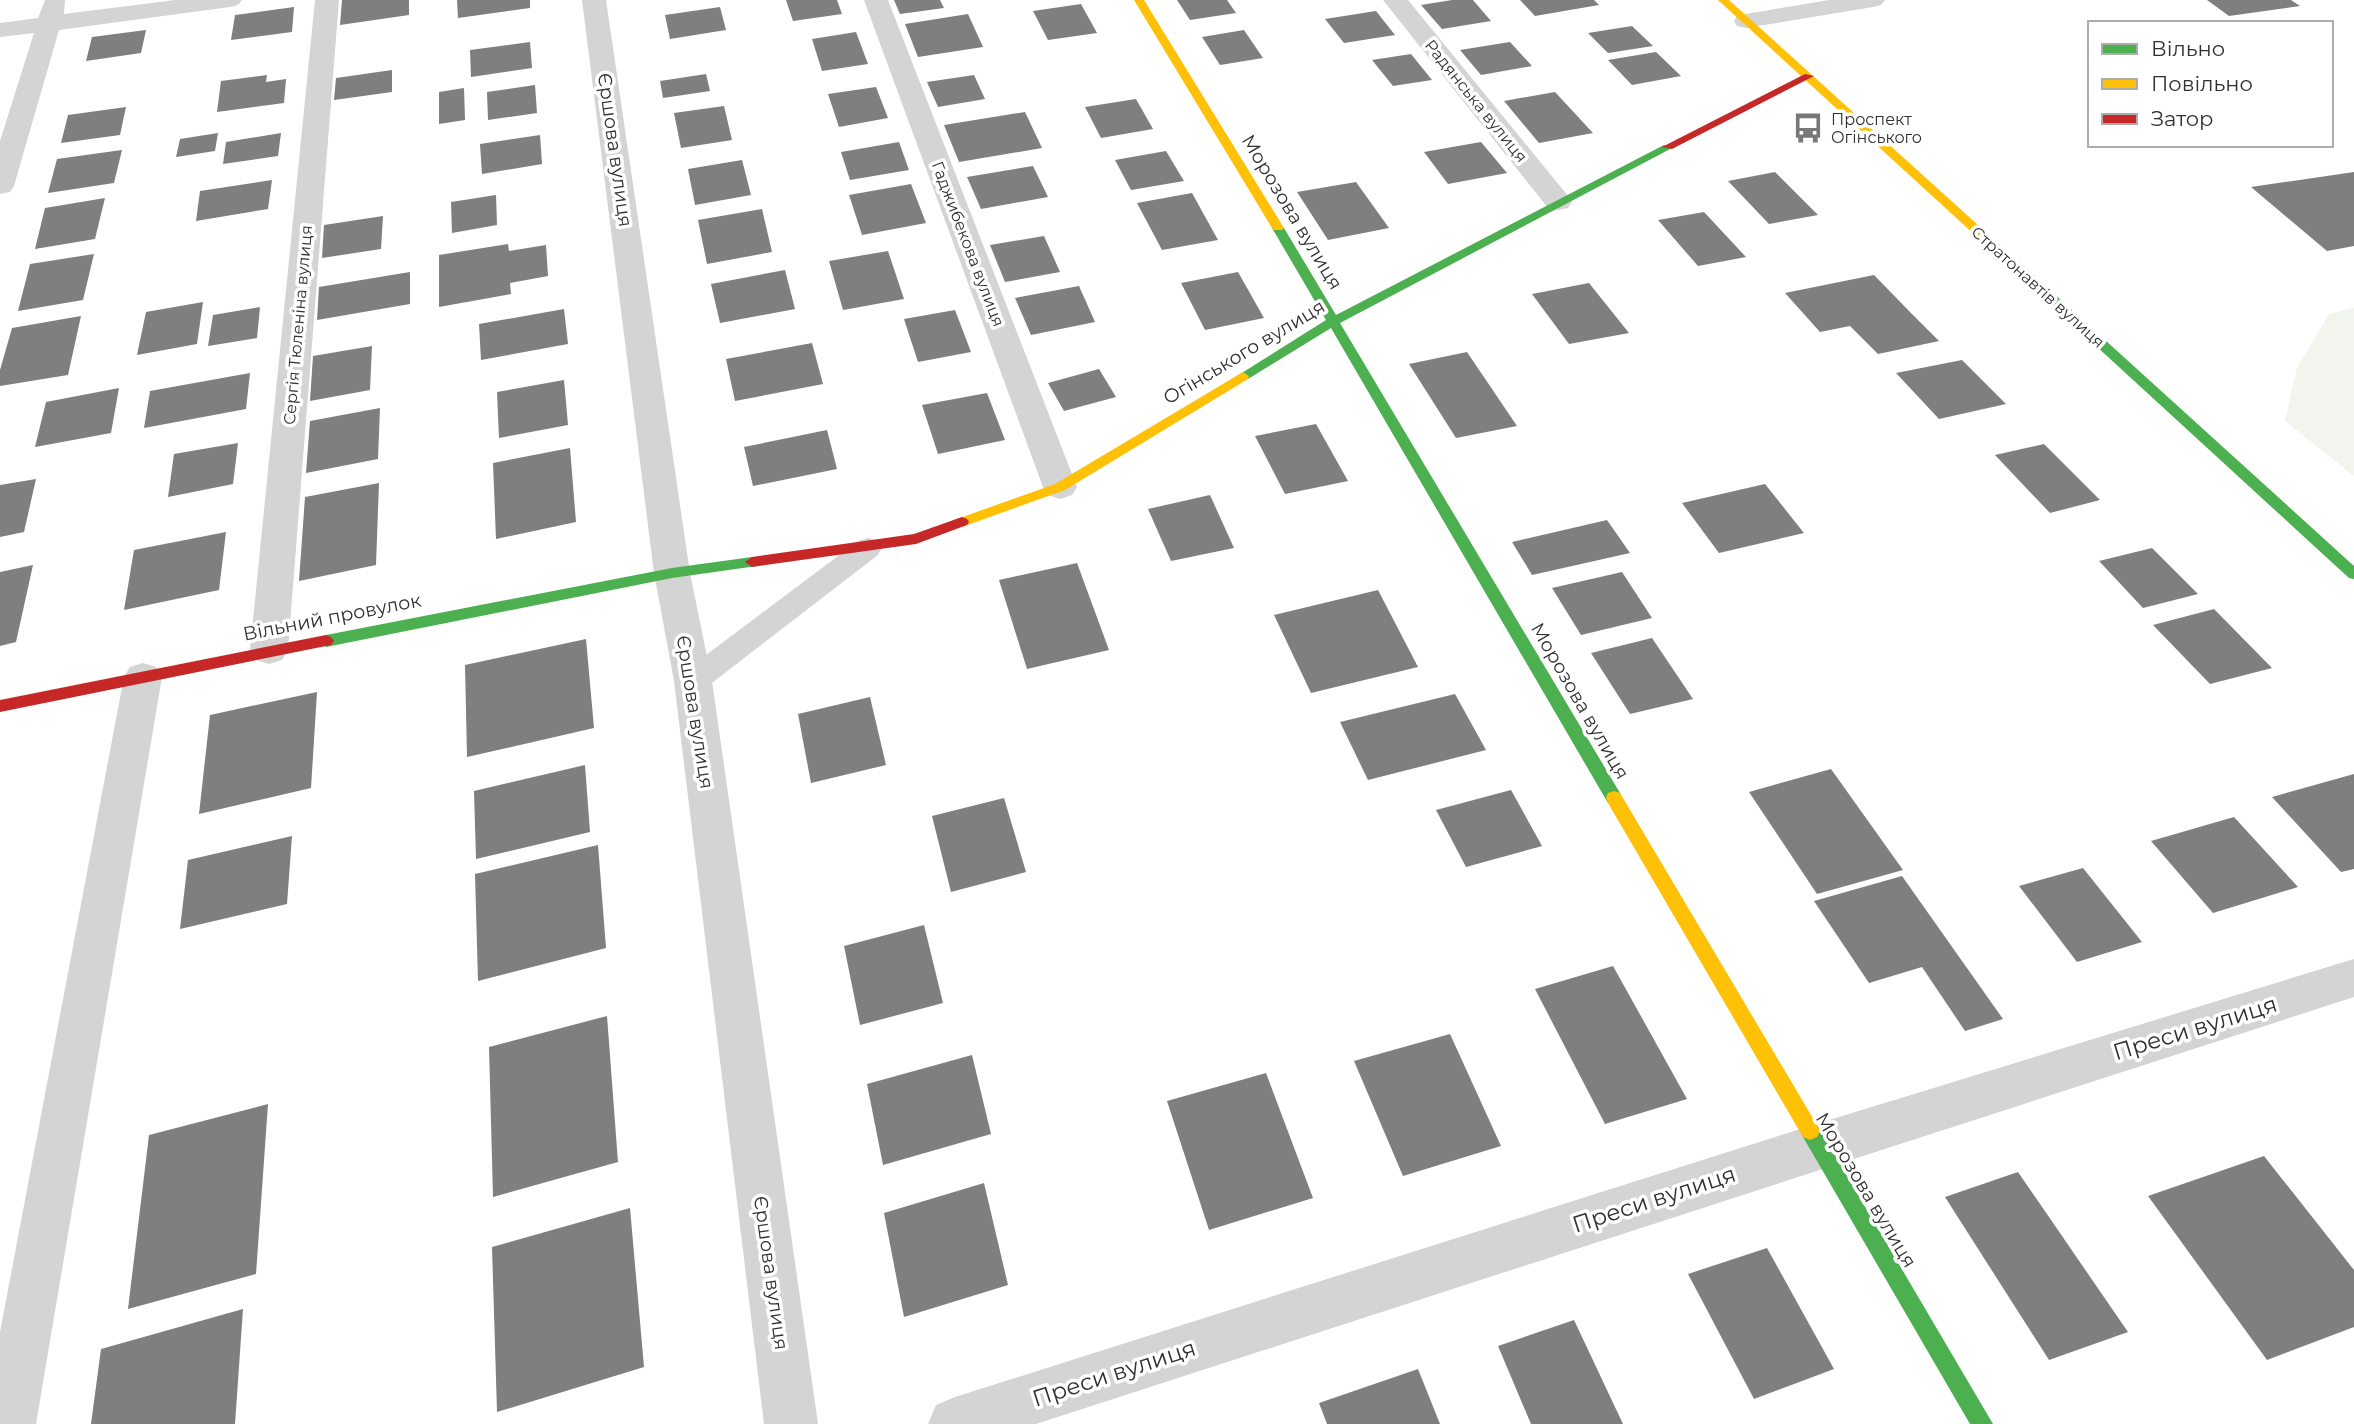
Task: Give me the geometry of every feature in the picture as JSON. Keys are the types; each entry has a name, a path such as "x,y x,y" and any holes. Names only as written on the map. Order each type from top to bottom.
{"street":[{"path":"0,30 52,12 230,0"},
{"name":"Сергія Тюленіна вулиця","path":"269,650 327,0"},
{"name":"Єршова вулиця","path":"594,0 672,573 693,681 791,1424"},
{"name":"Гаджибекова вулиця","path":"876,0 1060,488"},
{"name":"Морозова вулиця","path":"1139,0 1334,321 1816,1147 1982,1424"},
{"name":"Радянська вулиця","path":"1395,0 1558,202"},
{"name":"Стратонавтів вулиця","path":"1723,0 2354,573"},
{"path":"1746,21 1873,0"},
{"path":"1,181 52,12"},
{"name":"Огінського вулиця","path":"672,573 868,548 916,539 1060,488 1334,321 1558,202 1808,76"},
{"name":"Вільний провулок","path":"0,706 269,650 672,573"},
{"path":"9,1424 143,677"},
{"name":"Преси вулиця","path":"955,1424 1816,1147 2354,978"}],"lane":[{"path":"693,681 868,548"}],"shaded area":[{"path":"2354,308 2354,476 2285,421 2297,368 2329,314"}],"building":[{"path":"342,0 409,0 409,15 340,25"},
{"path":"457,0 530,0 530,8 458,18"},
{"path":"786,0 837,0 842,14 793,21"},
{"path":"894,0 940,0 944,8 900,14"},
{"path":"1177,0 1227,0 1236,13 1190,20"},
{"path":"1473,0 1491,21 1442,29 1421,5"},
{"path":"1520,0 1594,0 1599,5 1535,16"},
{"path":"2207,0 2291,0 2300,6 2229,16"},
{"path":"1081,4 1097,33 1048,40 1033,11"},
{"path":"294,7 292,32 231,40 235,15"},
{"path":"720,7 726,30 670,39 665,15"},
{"path":"1376,11 1395,35 1344,43 1325,19"},
{"path":"968,14 983,47 918,57 905,24"},
{"path":"1632,26 1653,46 1608,53 1588,33"},
{"path":"146,30 141,53 86,61 92,37"},
{"path":"1244,30 1263,58 1220,65 1202,37"},
{"path":"856,32 868,64 822,71 812,39"},
{"path":"530,42 532,68 471,77 470,50"},
{"path":"1510,42 1532,66 1481,75 1460,50"},
{"path":"1656,52 1681,76 1632,85 1608,60"},
{"path":"1411,54 1432,80 1393,86 1372,60"},
{"path":"392,70 392,92 334,100 336,78"},
{"path":"706,74 710,91 663,98 660,81"},
{"path":"267,75 266,82 286,79 284,103 217,112 221,81"},
{"path":"974,75 985,99 938,107 927,82"},
{"path":"535,85 537,113 488,120 487,92"},
{"path":"876,87 888,118 839,127 828,94"},
{"path":"464,88 465,120 439,124 439,92"},
{"path":"1555,92 1593,133 1539,143 1504,101"},
{"path":"1136,99 1153,129 1101,138 1085,107"},
{"path":"724,106 732,140 681,148 674,113"},
{"path":"126,107 120,135 61,143 68,115"},
{"path":"1025,112 1042,148 959,162 944,125"},
{"path":"218,133 215,151 176,157 180,139"},
{"path":"281,133 278,156 223,164 226,142"},
{"path":"540,135 542,164 482,174 480,144"},
{"path":"899,142 909,170 850,180 841,152"},
{"path":"1481,142 1507,173 1448,184 1424,152"},
{"path":"122,150 114,183 48,193 57,159"},
{"path":"1166,151 1184,181 1131,190 1115,160"},
{"path":"742,160 751,195 695,205 688,169"},
{"path":"1033,166 1048,197 981,209 967,177"},
{"path":"1775,172 1818,215 1769,224 1728,181"},
{"path":"2354,172 2354,246 2327,251 2251,187"},
{"path":"272,180 268,209 196,221 200,191"},
{"path":"1356,182 1389,228 1328,240 1297,192"},
{"path":"911,184 926,223 862,235 849,195"},
{"path":"1192,193 1218,240 1162,250 1137,203"},
{"path":"496,195 497,225 452,233 451,202"},
{"path":"105,198 95,239 35,249 45,208"},
{"path":"762,209 772,252 707,264 698,220"},
{"path":"1704,212 1746,257 1698,266 1658,220"},
{"path":"383,216 381,249 322,258 324,225"},
{"path":"1044,236 1060,272 1005,282 990,245"},
{"path":"508,244 509,251 546,245 548,276 510,283 511,294 439,307 439,255"},
{"path":"888,251 904,299 843,310 829,261"},
{"path":"94,254 83,300 18,311 30,264"},
{"path":"785,270 795,309 720,323 711,284"},
{"path":"410,272 410,304 317,320 319,287"},
{"path":"1238,272 1264,318 1205,330 1181,283"},
{"path":"1874,275 1939,341 1878,354 1850,326 1820,332 1785,293"},
{"path":"1589,283 1629,333 1569,344 1532,294"},
{"path":"1079,286 1095,322 1031,335 1015,298"},
{"path":"203,302 197,344 137,355 146,312"},
{"path":"260,307 257,338 208,346 213,315"},
{"path":"564,309 568,344 481,360 479,324"},
{"path":"955,310 971,352 918,362 904,319"},
{"path":"81,316 68,375 0,386 0,370 12,328"},
{"path":"812,343 823,384 735,401 726,359"},
{"path":"372,346 370,390 310,401 313,356"},
{"path":"1467,352 1517,426 1456,438 1409,364"},
{"path":"1962,360 2006,404 1939,419 1896,373"},
{"path":"1099,369 1116,397 1064,411 1048,383"},
{"path":"250,373 246,409 144,428 150,391"},
{"path":"564,380 568,425 499,438 497,392"},
{"path":"119,388 111,433 35,447 46,402"},
{"path":"987,393 1005,440 938,454 922,405"},
{"path":"380,408 378,459 306,473 310,421"},
{"path":"1316,424 1348,481 1285,494 1255,436"},
{"path":"827,430 837,469 753,486 744,447"},
{"path":"238,443 233,484 168,497 174,454"},
{"path":"2044,444 2100,500 2050,513 1995,455"},
{"path":"570,448 576,522 496,539 493,463"},
{"path":"36,479 24,532 0,537 0,485"},
{"path":"379,483 376,565 299,581 305,497"},
{"path":"1765,484 1804,533 1719,553 1682,503"},
{"path":"1210,495 1234,548 1171,561 1148,509"},
{"path":"1607,520 1630,553 1532,575 1512,542"},
{"path":"226,532 219,590 124,610 134,550"},
{"path":"2152,548 2198,594 2143,608 2099,561"},
{"path":"1077,563 1109,650 1027,669 999,580"},
{"path":"33,565 16,642 0,646 0,572"},
{"path":"1622,572 1652,618 1581,635 1552,588"},
{"path":"1378,590 1418,667 1311,693 1274,615"},
{"path":"2214,609 2272,668 2210,684 2153,625"},
{"path":"1652,638 1693,699 1630,714 1591,653"},
{"path":"586,639 594,728 467,757 465,665"},
{"path":"317,692 311,788 199,814 210,715"},
{"path":"1455,694 1486,750 1368,780 1340,722"},
{"path":"870,697 886,765 811,783 798,714"},
{"path":"585,765 590,832 476,859 474,791"},
{"path":"1831,769 1903,870 1817,894 1749,792"},
{"path":"2354,774 2354,869 2341,872 2272,797"},
{"path":"1511,790 1542,846 1466,867 1436,810"},
{"path":"1004,798 1026,872 951,892 932,816"},
{"path":"2234,817 2298,887 2213,913 2151,841"},
{"path":"292,836 287,904 180,929 188,860"},
{"path":"598,845 606,948 478,981 475,874"},
{"path":"2083,868 2142,942 2077,962 2019,886"},
{"path":"1902,876 2003,1019 1965,1031 1922,967 1869,983 1814,901"},
{"path":"924,925 943,1003 860,1025 844,946"},
{"path":"1613,966 1687,1099 1605,1124 1535,989"},
{"path":"607,1016 618,1162 493,1197 489,1047"},
{"path":"1450,1034 1501,1146 1403,1176 1354,1061"},
{"path":"972,1055 991,1134 883,1165 867,1084"},
{"path":"1266,1073 1313,1198 1209,1230 1167,1101"},
{"path":"268,1104 256,1274 128,1309 149,1135"},
{"path":"2264,1156 2354,1270 2354,1327 2267,1360 2148,1196"},
{"path":"2018,1172 2128,1332 2049,1360 1945,1197"},
{"path":"984,1183 1008,1285 904,1317 884,1213"},
{"path":"630,1208 644,1367 497,1412 492,1247"},
{"path":"1767,1248 1834,1369 1754,1399 1688,1274"},
{"path":"243,1309 235,1424 91,1424 101,1349"},
{"path":"1574,1320 1623,1424 1531,1424 1498,1346"},
{"path":"1418,1369 1440,1424 1327,1424 1319,1403"}],"traffic: fast":[{"path":"1243,376 1334,321 1668,147"},
{"path":"1278,228 1614,798"},
{"path":"2015,265 2354,574"},
{"path":"326,641 672,573 752,562"},
{"path":"1810,1131 1982,1424"}],"traffic: slow":[{"path":"1139,0 1278,228"},
{"path":"1723,0 2015,265"},
{"path":"962,522 1060,487 1243,376"},
{"path":"1614,798 1810,1131"}],"traffic: jam":[{"path":"1668,147 1809,76"},
{"path":"752,562 916,539 962,522"},
{"path":"0,706 326,641"}],"place":[{"name":"Проспект Огінського","path":"1808,128"}]}
